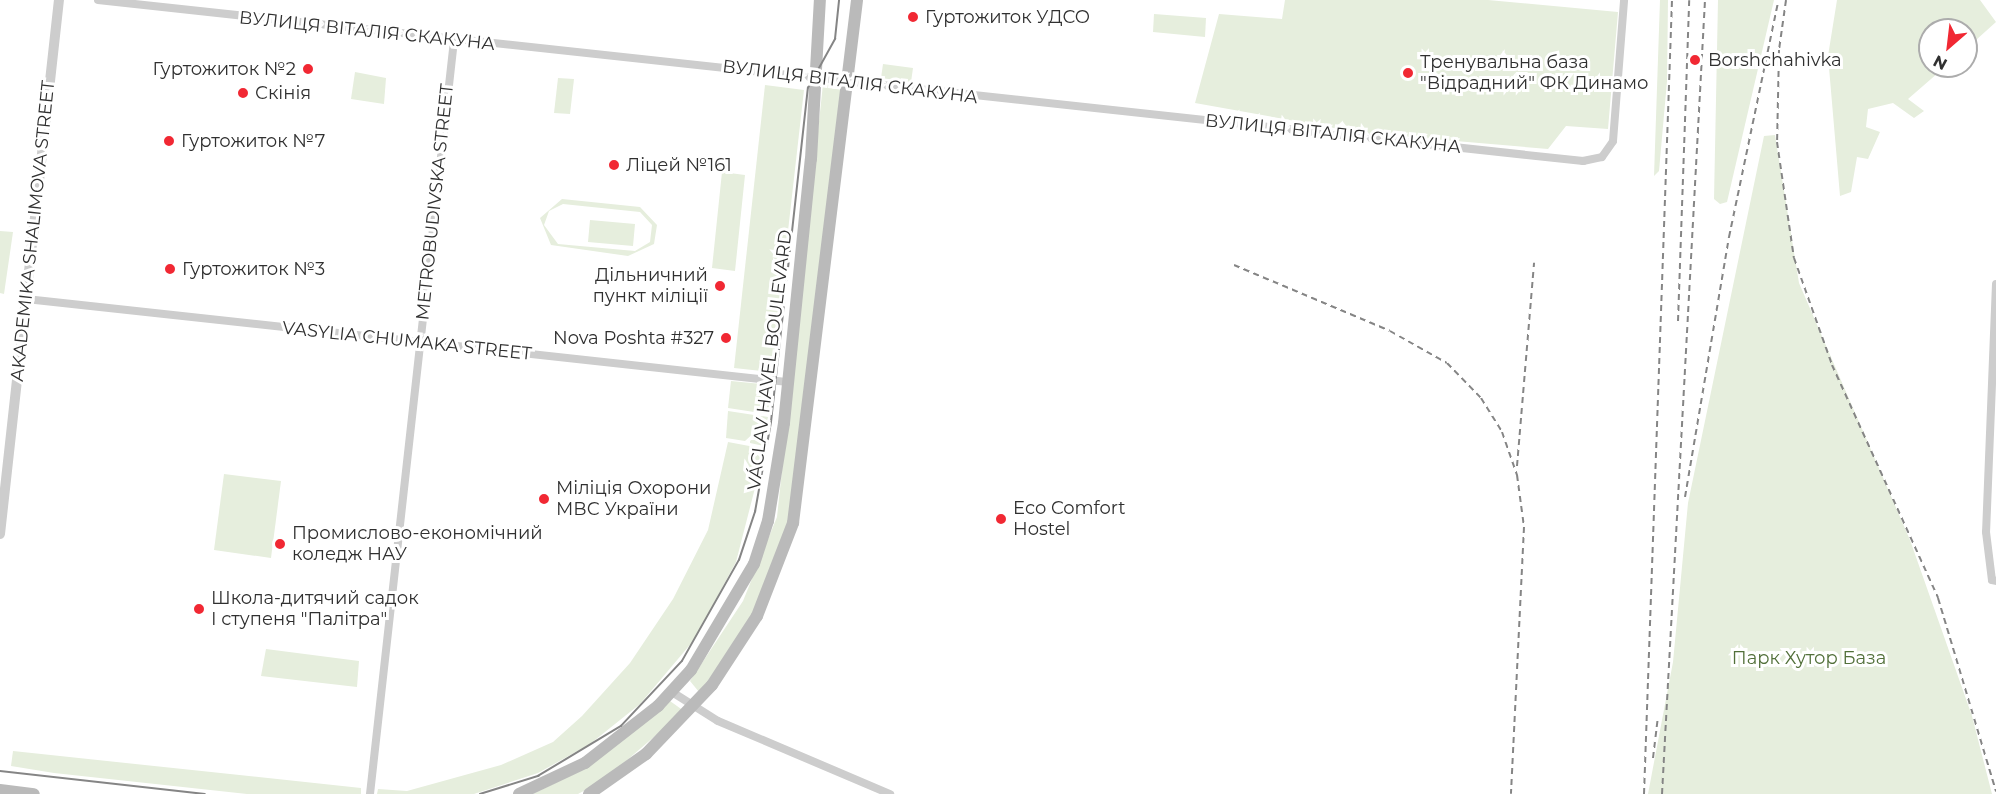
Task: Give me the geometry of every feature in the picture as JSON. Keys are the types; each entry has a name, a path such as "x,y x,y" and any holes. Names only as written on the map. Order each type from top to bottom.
{"main road":[{"name":"VÁCLAV HAVEL BOULEVARD","path":"519,794 605,750 672,692 715,634 754,564 770,510 788,382 814,77 818,0"},
{"path":"589,794 646,754 693,708 757,616 794,523 857,0"},
{"path":"853,40 863,0"},
{"path":"0,790 34,794"}],"street":[{"name":"AKADEMIKA SHALIMOVA STREET","path":"0,534 59,0"},
{"name":"ВУЛИЦЯ ВІТАЛІЯ СКАКУНА","path":"98,0 1558,159 1602,157 1613,141 1624,0"},
{"name":"METROBUDIVSKA STREET","path":"370,794 454,40"},
{"path":"1994,580 1992,478 1996,284"},
{"name":"VASYLIA CHUMAKA STREET","path":"26,299 788,382"},
{"path":"672,692 693,708 890,794"}],"green space":[{"name":"Тренувальна база \"Відрадний\" ФК Динамо","path":"1285,0 1488,0 1618,12 1608,129 1566,126 1548,149 1362,133 1195,103 1219,14 1282,19"},
{"path":"1660,0 1668,0 1667,81 1659,171 1654,176"},
{"path":"1718,0 1774,0 1727,202 1720,204 1714,199"},
{"path":"1837,0 1980,0 1996,22 1978,38 1978,18 1918,18 1918,78 1932,78 1908,99 1924,111 1914,118 1893,103 1868,109 1866,127 1880,132 1868,159 1857,157 1851,192 1840,196 1828,56"},
{"path":"1154,14 1206,18 1205,37 1153,32"},
{"path":"883,64 913,68 911,82 881,78"},
{"path":"355,72 386,78 384,104 351,99"},
{"path":"558,78 574,79 570,114 554,113"},
{"path":"823,84 841,86 789,521 755,608 735,646 699,692 690,681 743,601 777,517"},
{"path":"765,85 804,90 772,372 734,368"},
{"name":"Парк Хутор База","path":"1775,135 1799,283 1910,540 1972,716 1992,794 1648,794 1673,662 1688,503 1764,136"},
{"path":"722,172 745,175 735,271 712,268"},
{"path":"562,199 640,207 657,225 654,244 628,256 551,245 540,218","holes":["563,204 640,212 652,225 650,242 635,251 558,244 544,225 549,211"]},
{"path":"590,220 635,224 633,246 588,242"},
{"path":"0,231 13,232 4,294 0,293"},
{"path":"731,381 771,385 768,414 728,408"},
{"path":"728,411 768,417 767,421 745,441 726,438"},
{"path":"767,427 764,446 750,443 750,441"},
{"path":"728,442 765,449 736,562 694,640 640,704 590,744 538,773 474,794 377,794 378,789 407,791 501,765 553,742 582,716 630,663 673,599 708,530"},
{"path":"224,474 281,481 271,558 214,550"},
{"path":"266,649 359,661 357,687 261,676"},
{"path":"670,701 684,711 604,780 578,794 533,794 588,766"},
{"path":"13,751 361,788 361,794 247,794 54,773 11,766"}],"tram line":[{"path":"480,794 538,776 621,726 682,661 739,560 755,512 771,422 808,88 835,39 839,0"},
{"path":"0,771 205,794"}],"railway":[{"path":"1644,794 1672,0"},
{"path":"1678,321 1689,0"},
{"path":"1662,794 1705,0"},
{"path":"1786,0 1779,50 1777,142 1794,258 1832,365 1938,598 1996,791"},
{"path":"1685,497 1729,237 1778,2"},
{"path":"1517,466 1534,263"},
{"path":"1234,265 1390,331 1447,363 1481,398 1502,432 1517,475 1524,527 1511,794"},
{"path":"1653,758 1658,716"}],"place":[{"name":"Гуртожиток УДСО","path":"913,17"},
{"name":"Borshchahivka","path":"1695,60"},
{"name":"Гуртожиток №2","path":"308,69"},
{"name":"Тренувальна база \"Відрадний\" ФК Динамо","path":"1408,73"},
{"name":"Скінія","path":"243,93"},
{"name":"Гуртожиток №7","path":"169,141"},
{"name":"Ліцей №161","path":"614,165"},
{"name":"Гуртожиток №3","path":"170,269"},
{"name":"Дільничний пункт міліції","path":"720,286"},
{"name":"Nova Poshta #327","path":"726,338"},
{"name":"Міліція Охорони МВС України","path":"544,499"},
{"name":"Eco Comfort Hostel","path":"1001,519"},
{"name":"Промислово-економічний коледж НАУ","path":"280,544"},
{"name":"Школа-дитячий садок І ступеня \"Палітра\"","path":"199,609"}]}
